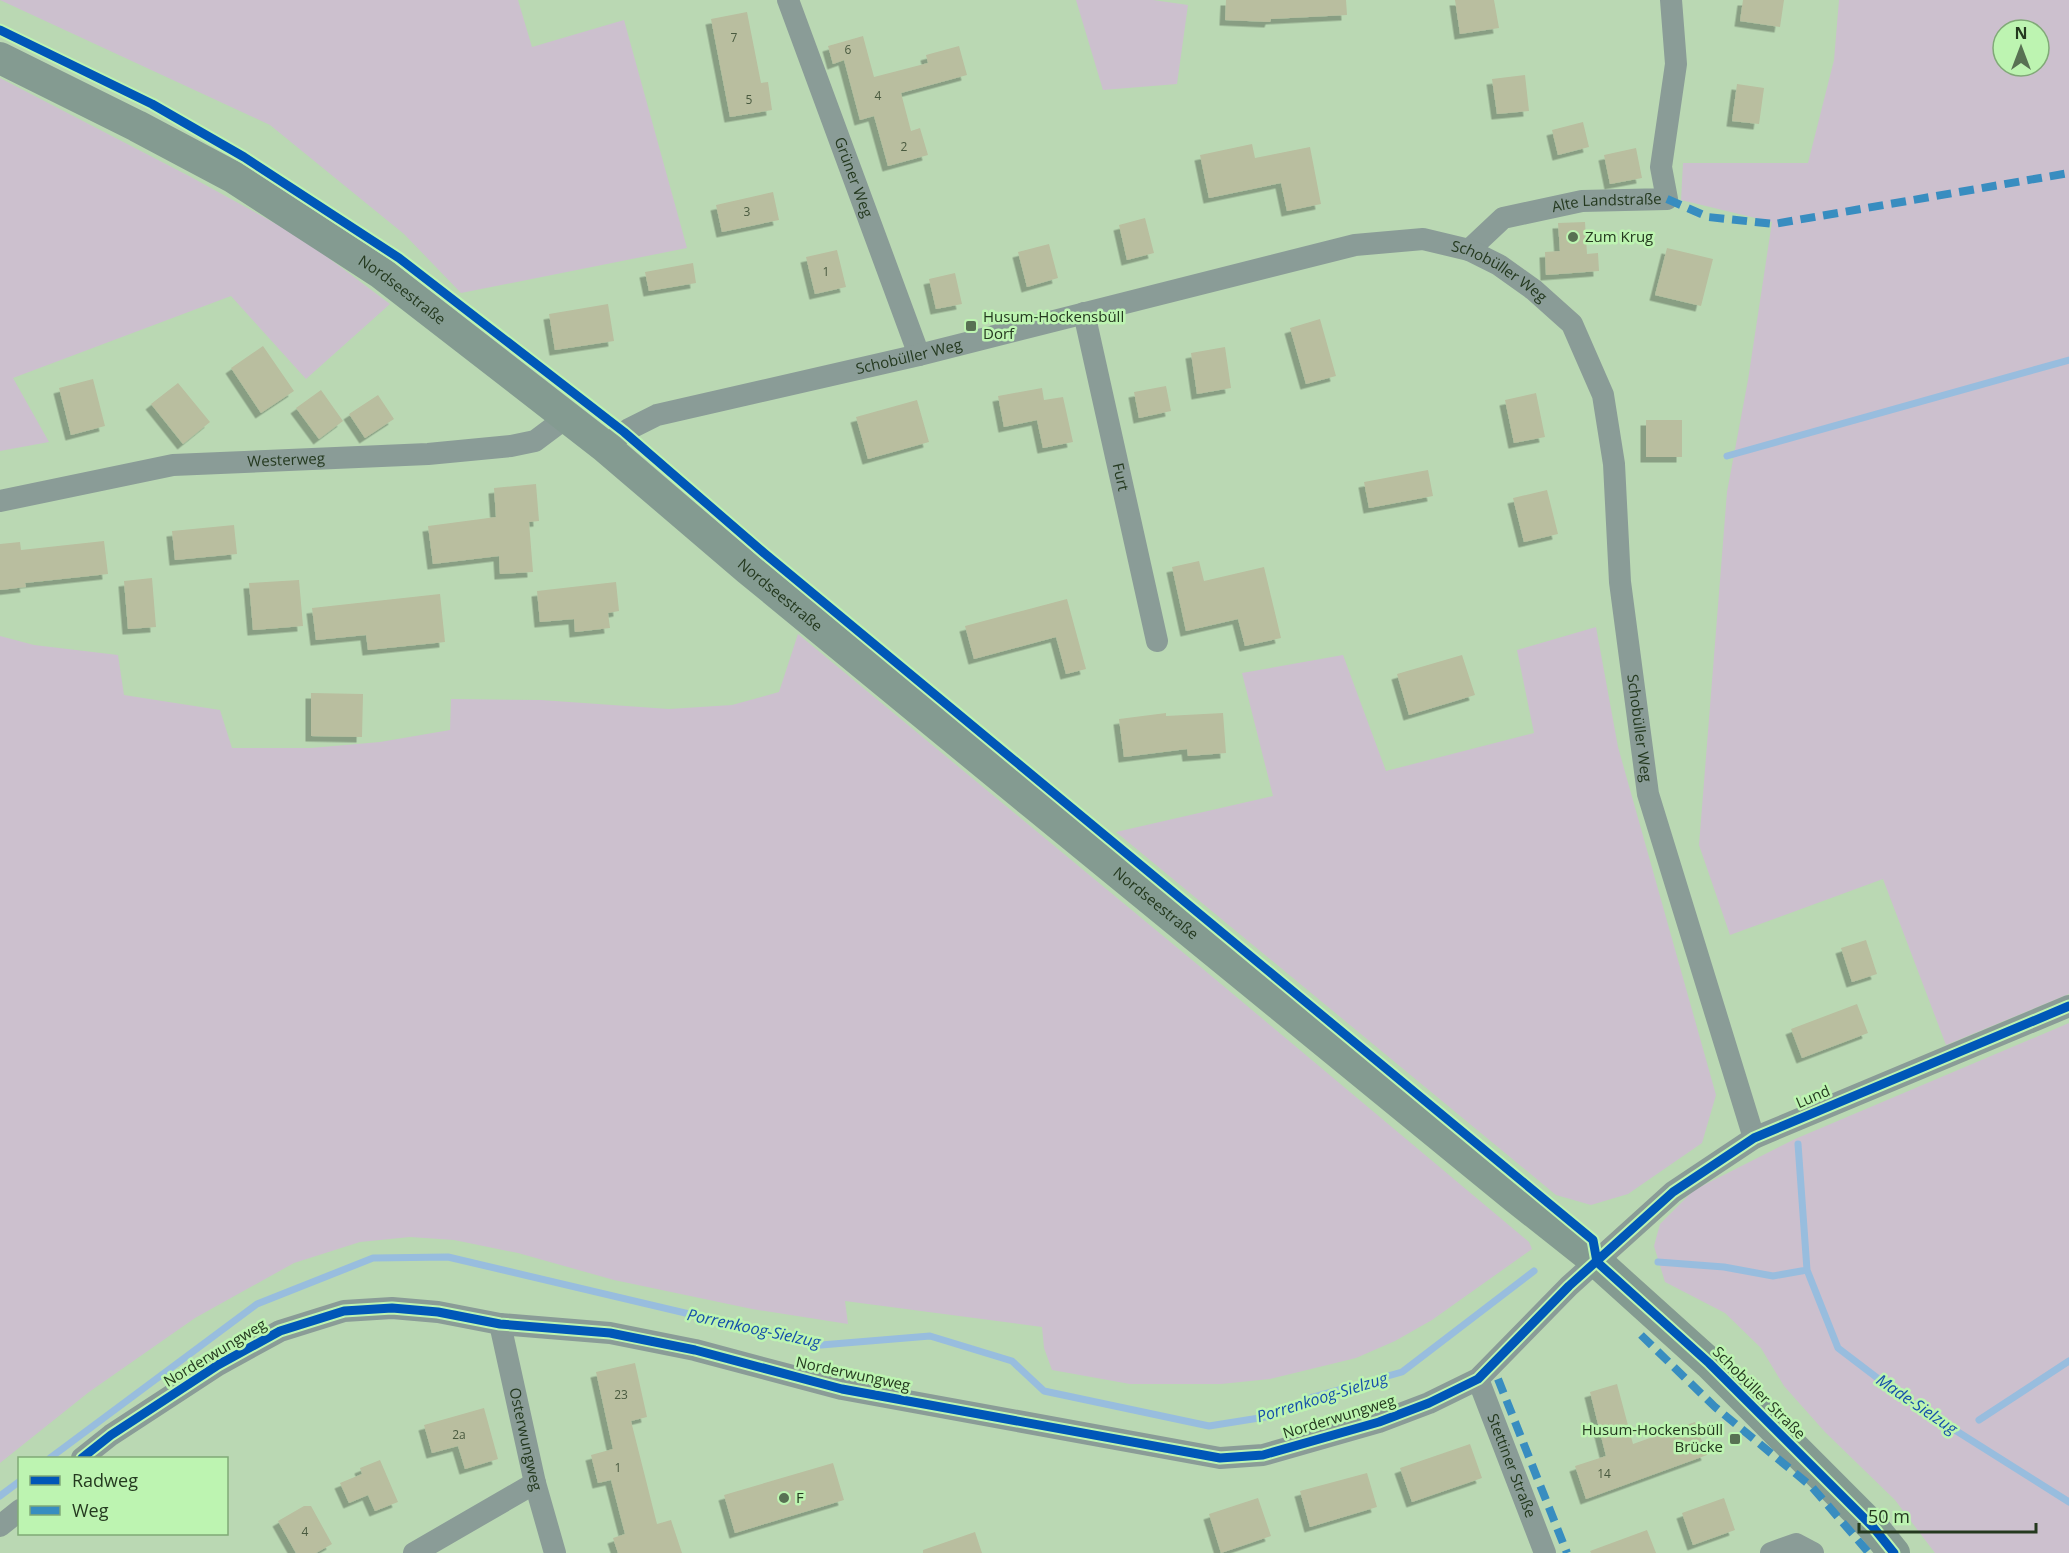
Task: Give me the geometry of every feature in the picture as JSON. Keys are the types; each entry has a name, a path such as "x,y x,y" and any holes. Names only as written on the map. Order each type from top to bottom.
{"main road":[{"name":"Nordseestraße","path":"0,58 233,177 381,273 604,446 757,576 1515,1197"},
{"name":"Schobüller Straße","path":"1515,1197 1597,1262 1709,1363 1873,1527 1894,1553"}],"street":[{"name":"Grüner Weg","path":"788,0 920,355"},
{"name":"Alte Landstraße","path":"1469,250 1503,218 1582,201 1667,199 1661,167 1676,64 1671,0"},
{"name":"Schobüller Weg","path":"604,446 629,429 657,415 920,355 1355,245 1423,239 1469,250 1499,265 1534,290 1572,324 1603,395 1614,464 1620,582 1648,794 1754,1138"},
{"name":"Furt","path":"1084,313 1157,641"},
{"name":"Westerweg","path":"0,501 173,465 428,454 511,446 535,441 567,417"},
{"name":"Lund","path":"1597,1262 1673,1192 1754,1138 2069,1006"},
{"name":"Norderwungweg","path":"83,1457 111,1435 218,1365 280,1331 344,1311 392,1308 438,1312 500,1324 609,1334 695,1350 842,1389 1220,1458 1263,1455 1379,1422 1429,1403 1479,1379 1569,1286 1597,1262"},
{"name":"Osterwungweg","path":"500,1324 535,1484 555,1553"},
{"name":"Stettiner Straße","path":"1479,1379 1545,1553"},
{"path":"414,1553 535,1484"},
{"path":"0,1526 18,1512"},
{"path":"1771,1553 1796,1544 1813,1553"}],"shaded area":[{"path":"0,0 518,0 532,47 624,20 687,248 461,293 404,234 270,125"},
{"path":"1076,0 1153,0 1188,5 1177,84 1103,90"},
{"path":"1839,0 2069,0 2069,994 1946,1045 1883,879 1730,935 1699,845 1727,492 1748,380 1772,222 1681,200 1683,163 1808,163 1834,60"},
{"path":"0,78 189,176 302,238 390,304 306,379 231,296 13,378 49,442 0,451"},
{"path":"1596,627 1618,747 1716,1095 1702,1143 1628,1194 1591,1205 1556,1195 1116,832 1273,796 1242,673 1343,655 1386,771 1534,733 1517,650"},
{"path":"798,634 1529,1242 1532,1249 1432,1320 1395,1341 1356,1358 1270,1379 1221,1384 1130,1384 1052,1370 1044,1348 1042,1327 845,1301 848,1324 752,1309 614,1280 518,1253 454,1240 410,1237 360,1242 294,1263 195,1318 89,1392 0,1463 0,636 34,645 118,655 124,695 220,710 232,748 311,748 380,742 450,730 451,699 541,700 669,709 732,705 779,692"},
{"path":"2069,1023 2069,1553 1935,1553 1895,1500 1825,1432 1784,1386 1761,1348 1725,1313 1665,1282 1654,1246 1660,1224 1694,1190 1795,1139"}],"building":[{"path":"1226,0 1346,0 1347,15 1271,19 1270,22 1225,20"},
{"path":"1455,0 1494,0 1499,28 1460,34"},
{"path":"1743,0 1784,0 1780,27 1740,21"},
{"path":"747,12 761,83 768,82 772,110 730,117 711,19"},
{"path":"863,36 874,77 928,63 926,55 959,46 967,75 901,93 911,131 920,128 928,155 888,166 874,116 860,120 844,60 833,64 828,46"},
{"path":"1525,75 1529,111 1497,114 1492,79"},
{"path":"1737,84 1764,88 1759,124 1732,121"},
{"path":"1583,122 1589,147 1558,155 1552,130"},
{"path":"1252,144 1255,158 1310,147 1321,204 1287,211 1281,183 1209,198 1200,155"},
{"path":"1636,148 1642,178 1610,184 1604,155"},
{"path":"773,192 779,220 722,232 716,205"},
{"path":"1145,218 1154,253 1127,260 1119,225"},
{"name":"Zum Krug","path":"1585,222 1587,254 1598,253 1599,271 1546,275 1545,252 1560,251 1558,223"},
{"path":"1049,244 1058,278 1027,287 1018,252"},
{"path":"1667,248 1713,259 1701,306 1655,295"},
{"path":"837,250 846,287 815,294 806,257"},
{"path":"693,263 696,283 649,291 645,272"},
{"path":"955,273 962,304 936,309 929,279"},
{"path":"608,304 614,341 555,350 549,314"},
{"path":"1320,319 1336,376 1306,384 1290,328"},
{"path":"263,346 294,391 261,413 231,368"},
{"path":"1225,347 1231,388 1197,394 1191,353"},
{"path":"93,379 105,426 71,435 59,388"},
{"path":"178,383 210,422 183,444 151,404"},
{"path":"1166,386 1171,411 1139,418 1134,392"},
{"path":"1042,388 1044,400 1063,397 1073,442 1043,448 1037,420 1004,427 998,396"},
{"path":"321,390 343,421 319,439 296,408"},
{"path":"1536,393 1545,437 1514,443 1505,400"},
{"path":"378,395 394,419 365,438 349,414"},
{"path":"917,400 929,442 868,459 856,417"},
{"path":"1646,420 1682,420 1682,457 1646,457"},
{"path":"1428,470 1433,496 1369,508 1364,482"},
{"path":"536,484 539,521 529,522 533,572 500,574 499,556 433,564 428,526 496,517 494,488"},
{"path":"1547,490 1558,534 1524,542 1513,498"},
{"path":"234,525 237,554 175,560 172,531"},
{"path":"104,541 108,574 25,583 26,587 0,590 0,544 20,542 21,550"},
{"path":"1199,561 1204,581 1264,567 1281,638 1245,646 1238,619 1186,631 1172,567"},
{"path":"152,578 156,627 128,629 124,581"},
{"path":"299,580 303,626 253,630 249,583"},
{"path":"616,582 619,611 608,613 610,628 575,632 574,619 540,622 537,591"},
{"path":"440,594 445,642 368,650 366,635 316,640 312,608"},
{"path":"1067,599 1086,669 1066,674 1056,637 974,659 965,626"},
{"path":"1462,655 1475,695 1409,715 1397,674"},
{"path":"311,693 363,694 362,737 311,736"},
{"path":"1166,713 1166,716 1223,713 1226,753 1188,756 1187,749 1124,757 1119,719"},
{"path":"1866,940 1877,974 1852,982 1841,948"},
{"path":"1857,1004 1868,1033 1802,1058 1791,1029"},
{"path":"635,1363 647,1417 631,1421 657,1524 671,1520 682,1553 618,1553 613,1538 625,1534 611,1480 598,1483 591,1455 613,1449 596,1372"},
{"path":"1617,1384 1633,1444 1695,1422 1707,1455 1586,1499 1575,1466 1606,1456 1590,1392"},
{"path":"484,1408 498,1459 465,1469 458,1446 432,1453 424,1425"},
{"path":"1470,1444 1482,1478 1412,1502 1400,1468"},
{"path":"380,1460 398,1502 375,1511 368,1495 349,1503 340,1483 362,1474 360,1468"},
{"name":"F","path":"833,1463 844,1500 735,1533 724,1495"},
{"path":"1367,1473 1377,1507 1310,1527 1300,1491"},
{"path":"1258,1498 1271,1536 1221,1553 1209,1514"},
{"path":"1724,1498 1735,1530 1693,1545 1682,1513"},
{"path":"304,1506 311,1506 332,1544 316,1553 296,1553 278,1521"},
{"path":"1647,1530 1656,1553 1591,1553 1590,1551"},
{"path":"975,1532 982,1553 923,1553 923,1550"}],"waterway":[{"path":"1727,456 2069,360"},
{"name":"Made-Sielzug","path":"1798,1144 1807,1270 1838,1348 1901,1396 2069,1502"},
{"name":"Porrenkoog-Sielzug","path":"51,1457 257,1304 373,1258 448,1257 821,1345 930,1336 1012,1361 1044,1391 1209,1426 1272,1416 1313,1397 1402,1372 1534,1271"},
{"name":"Porrenkoog-Sielzug","path":"1658,1262 1724,1267 1773,1276 1807,1270"},
{"path":"1979,1420 2069,1361"},
{"name":"Porrenkoog-Sielzug","path":"0,1496 18,1482"}],"marked path":[{"path":"1667,199 1708,217 1774,224 2069,173"},
{"path":"1641,1335 1715,1407 1812,1487 1869,1553"},
{"path":"1498,1379 1567,1553"}],"cycle path":[{"path":"0,30 152,104 244,157 399,258 624,432 764,553 1593,1240 1597,1262"},
{"path":"83,1457 111,1435 218,1365 280,1331 344,1311 392,1308 438,1312 500,1324 610,1333 695,1350 842,1389 1220,1458 1263,1455 1379,1422 1429,1403 1478,1379 1569,1286 1673,1192 1754,1138 2069,1006"},
{"path":"1597,1262 1709,1363 1873,1527 1894,1553"}],"place":[{"name":"Zum Krug","path":"1573,237"},
{"name":"Husum-Hockensbüll Dorf","path":"971,326"},
{"name":"Husum-Hockensbüll Brücke","path":"1735,1439"},
{"name":"F","path":"784,1498"}]}
